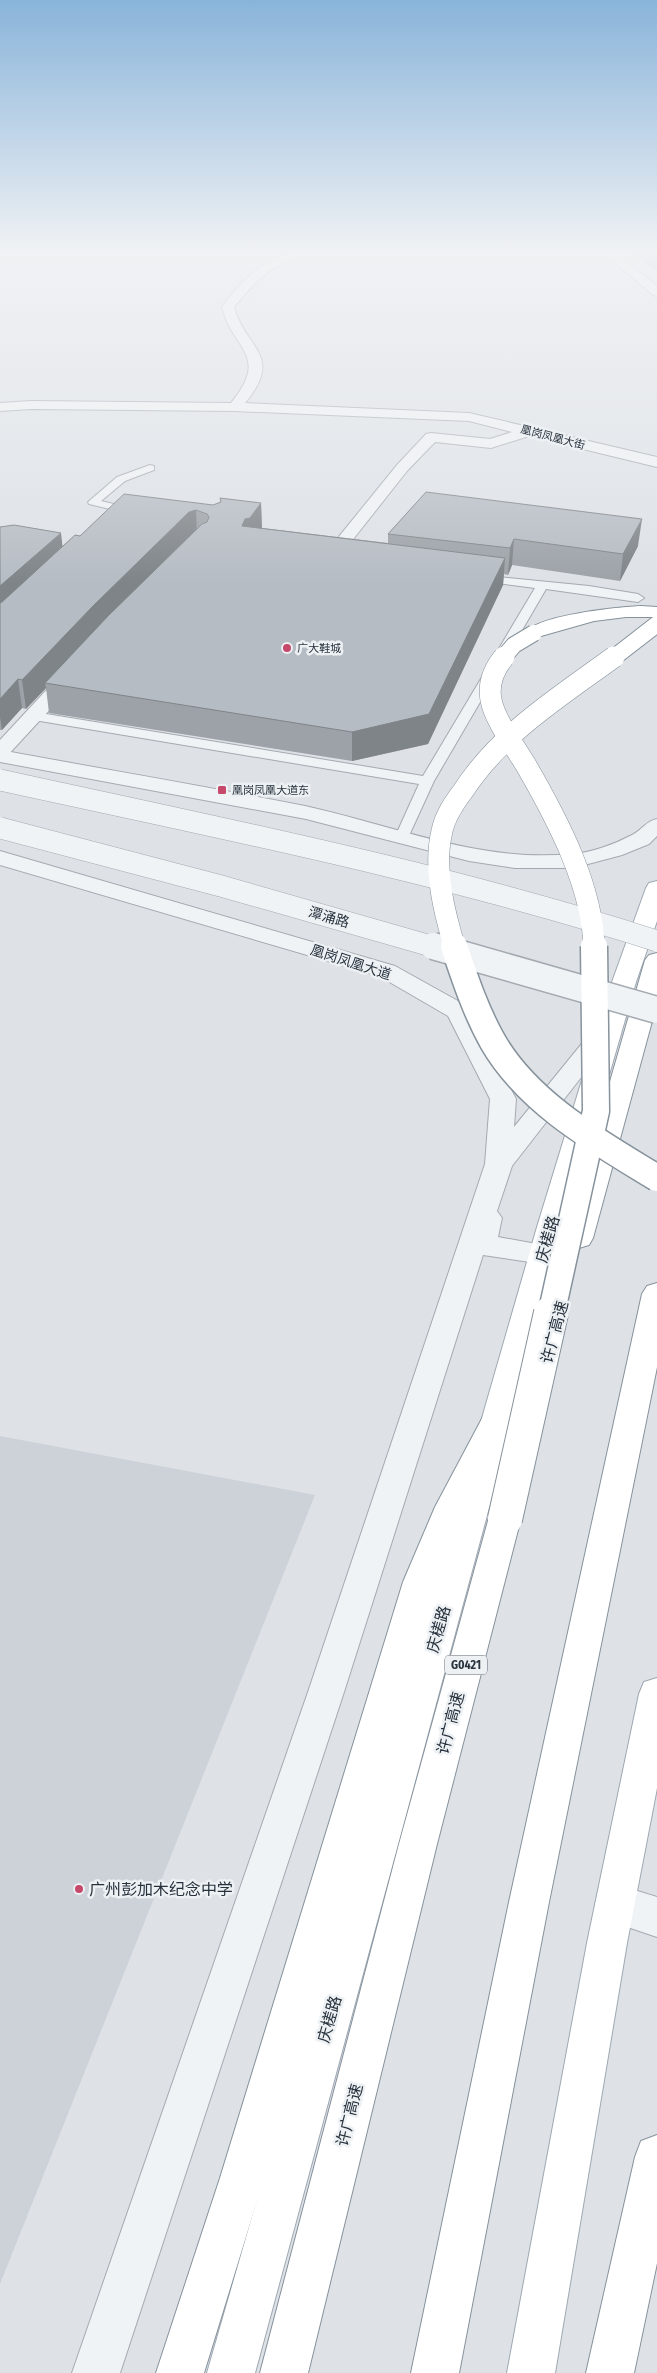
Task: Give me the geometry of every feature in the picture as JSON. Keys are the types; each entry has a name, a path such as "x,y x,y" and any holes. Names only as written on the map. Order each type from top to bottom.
{"main road":[{"path":"505,1519 596,1111 594,940 583,884 547,802 501,723 491,700 491,680 498,664 514,645 534,633 558,623 647,605"},
{"path":"657,624 545,707 488,757 448,814 440,833 437,860 453,943 473,1000 494,1044 530,1087 566,1119 657,1178"},
{"name":"庆槎路","path":"231,2373 543,1254 613,1021 657,888"},
{"name":"许广高速","path":"284,2373 418,1844 569,1274 657,960"},
{"path":"435,2373 529,1902 657,1294"},
{"path":"180,2373 288,2028 420,1582 452,1507 497,1420"},
{"path":"531,2373 615,1904 657,1694"},
{"path":"610,2373 657,2157"}],"street":[{"path":"235,407 250,388 257,368 256,363"},
{"name":"凰岗凤凰大街","path":"0,407 31,405 235,407 469,417 493,421 657,462"},
{"path":"296,538 341,544 402,468 432,437 491,444 528,431"},
{"path":"0,752 84,660"},
{"path":"0,756 162,788 306,813 469,854 515,860 573,861 614,850 641,839 657,825"},
{"path":"0,780 336,853 564,911 657,941"},
{"name":"潭涌路","path":"0,828 221,886 657,1010"},
{"name":"凰岗凤凰大道","path":"0,858 387,971 458,1011 503,1099 498,1179 482,1244 543,1254"},
{"path":"96,2373 326,1692 498,1165 613,1021"},
{"path":"615,1904 657,1917"}],"lane":[{"path":"141,518 123,515 114,507 93,502 121,479 150,468"},
{"path":"465,576 589,590 647,605"},
{"path":"402,837 428,781 542,586"},
{"path":"34,716 428,781"}],"shaded area":[{"name":"广州彭加木纪念中学","path":"0,1436 315,1495 0,2284"}],"building":[{"path":"426,492 642,519 623,554 514,539 510,548 388,534"},
{"name":"广大鞋城","path":"124,494 213,505 221,502 220,498 261,503 250,518 245,519 242,526 505,558 429,714 352,732 45,683 108,616 202,524 207,522 209,517 207,514 196,510 189,512 93,606 22,680 18,679 0,699 0,603 75,535 80,536"},
{"path":"14,525 61,533 0,586 0,527"}],"place":[{"name":"广大鞋城","path":"287,648"},
{"name":"凰岗凤凰大道东","path":"222,790"},
{"name":"广州彭加木纪念中学","path":"79,1889"}]}
